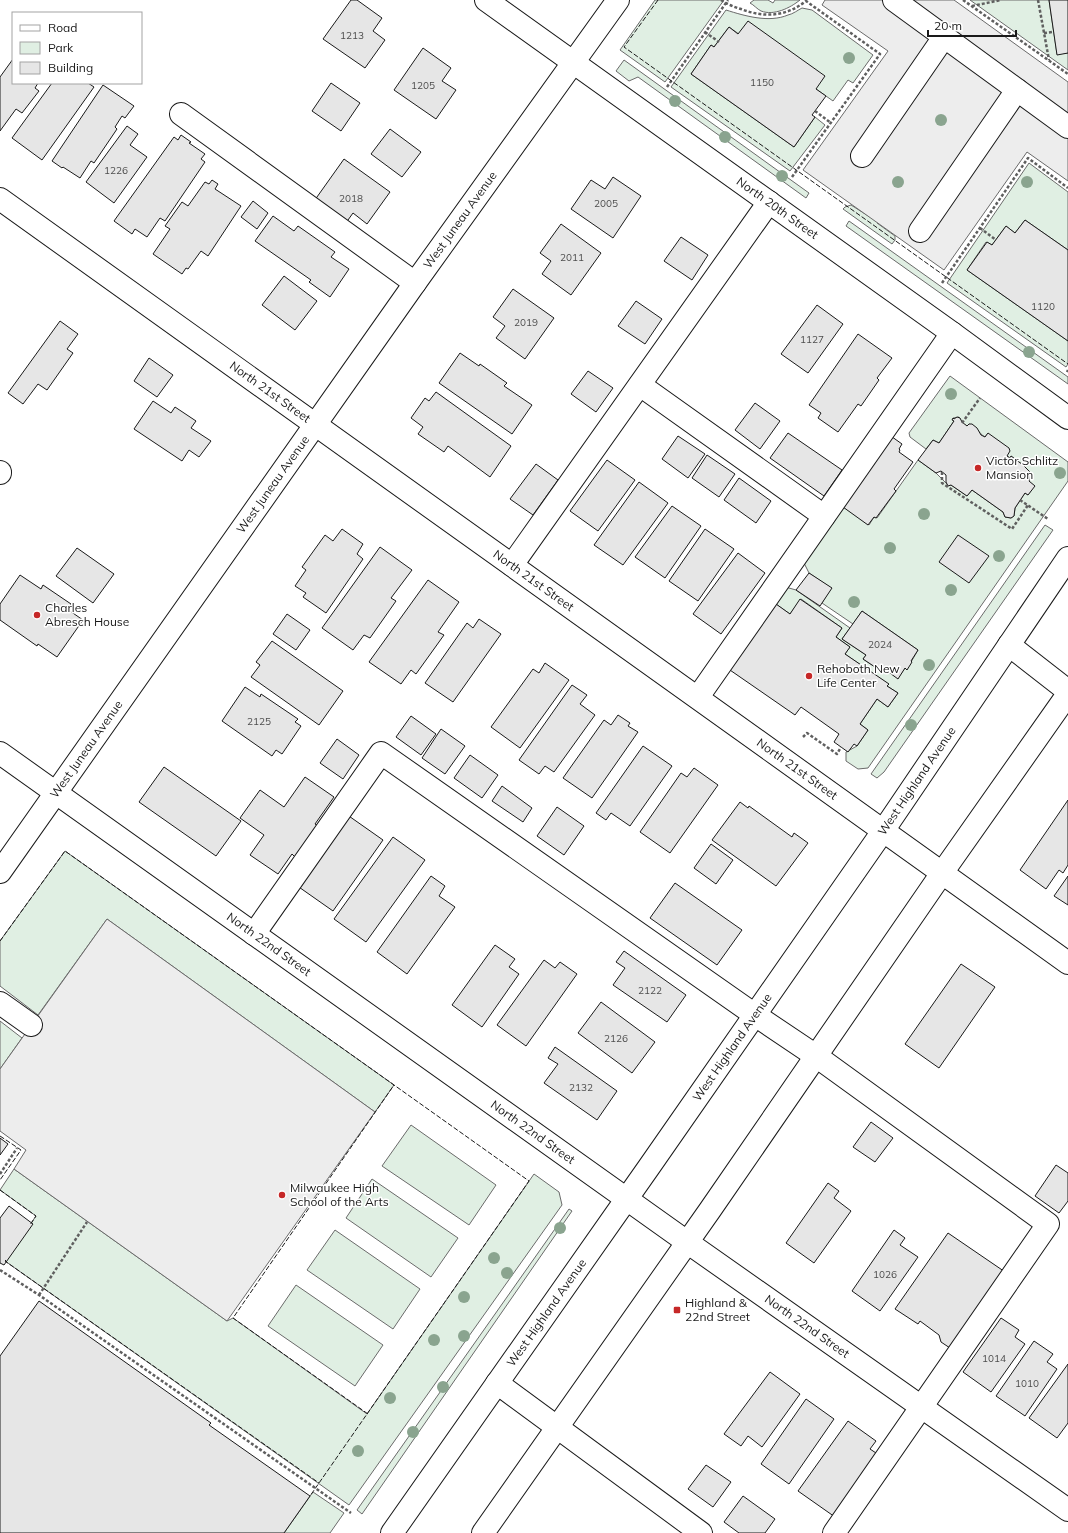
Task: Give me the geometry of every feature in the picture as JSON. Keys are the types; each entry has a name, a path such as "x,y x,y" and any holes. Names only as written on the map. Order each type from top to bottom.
{"street":[{"name":"North 20th Street","path":"486,0 952,333 1068,418"},
{"name":"West Juneau Avenue","path":"0,872 415,283 618,0"},
{"path":"894,0 944,38 1068,127"},
{"path":"862,156 944,38"},
{"path":"920,231 1017,90"},
{"path":"181,114 415,283"},
{"name":"North 21st Street","path":"0,198 1068,963"},
{"path":"512,565 769,202"},
{"path":"698,697 952,333"},
{"path":"640,385 824,516"},
{"name":"West Highland Avenue","path":"392,1533 883,831 1068,558"},
{"path":"1009,644 1068,691"},
{"path":"483,1533 1068,694"},
{"name":"North 22nd Street","path":"0,753 687,1242 1068,1510"},
{"path":"254,934 381,753 755,1015 816,1056 1048,1224 834,1533"},
{"path":"0,1003 31,1025"},
{"path":"497,1383 701,1533"}],"path":[{"path":"721,0 726,4 762,15 782,14 793,10 807,1 880,54 792,177"},
{"path":"667,87 728,0"},
{"path":"963,0 1068,74"},
{"path":"971,6 1001,0"},
{"path":"1038,0 1049,60"},
{"path":"705,32 719,42"},
{"path":"1044,33 1053,32"},
{"path":"815,111 831,123"},
{"path":"942,283 1028,158 1068,188"},
{"path":"980,228 996,240"},
{"path":"962,423 980,398"},
{"path":"942,472 942,483 1012,528 1028,505"},
{"path":"1020,500 1048,519"},
{"path":"803,738 806,733 837,754 841,747"},
{"path":"0,1174 17,1148"},
{"path":"39,1295 87,1222"},
{"path":"0,1270 39,1295 351,1513"}],"green space":[{"path":"655,0 724,0 665,82 620,50"},
{"path":"754,0 768,0 773,3 775,0 800,0 792,6 771,13 761,11 750,3"},
{"path":"970,0 1049,0 1057,54 1068,53 1068,70"},
{"path":"802,8 812,10 873,55 853,83 848,80 833,101 729,27 714,47 711,45 691,74 794,147 815,117 825,125 790,171 671,87 726,10 765,19 781,17 794,13"},
{"path":"624,60 809,193 806,198 638,77 629,81 616,71"},
{"path":"972,88 877,223 895,236 895,240 892,244 843,209 851,205 870,217"},
{"path":"1029,163 1068,192 1068,250 1025,220 1015,233 1006,226 992,245 986,242 967,270 1068,341 1068,364 1066,367 947,283"},
{"path":"849,221 1068,377 1068,384 846,226"},
{"path":"950,376 1068,462 1068,481 868,768 858,769 846,761 846,752 857,746 868,730 860,724 877,699 888,707 898,693 887,686 888,684 845,654 850,647 836,637 842,628 801,599 790,614 773,602 782,586 796,590 850,628 842,639 866,655 863,659 881,671 883,668 898,678 905,668 907,669 918,650 862,611 853,624 822,603 831,588 809,573 803,561 840,504 869,525 874,517 877,518 918,460 936,473 948,485 951,485 967,496 972,490 1003,512 1005,517 1011,518 1014,516 1015,508 1025,493 1028,495 1034,486 1029,481 1031,473 1011,456 1010,458 1007,456 988,433 985,437 972,425 969,424 967,426 962,423 959,417 953,418 954,421 939,443 933,440 926,449 910,437 909,433"},
{"path":"1045,525 1053,530 884,772 877,778 871,774"},
{"path":"65,851 394,1085 375,1112 107,919 38,1015 0,986 0,941"},
{"path":"0,1021 22,1038 0,1069"},
{"path":"411,1125 496,1185 469,1225 382,1166"},
{"path":"14,1169 227,1321 233,1318 367,1414 534,1174 559,1192 562,1205 349,1505 5,1261 36,1216 0,1190"},
{"path":"372,1179 458,1238 431,1277 346,1218"},
{"path":"569,1209 572,1211 362,1514 357,1510"},
{"path":"335,1230 420,1289 393,1329 307,1270"},
{"path":"296,1285 383,1345 355,1386 268,1326"},
{"path":"313,1492 344,1513 330,1533 284,1533"}],"shaded area":[{"path":"825,0 954,0 1068,82 1068,181 1027,152 944,270 803,170 888,51 822,5"},
{"path":"107,919 375,1112 227,1321 14,1169 26,1150 0,1131 0,1069"}],"building":[{"path":"351,0 357,0 382,18 373,31 385,40 365,68 323,39"},
{"path":"1049,0 1068,0 1068,53 1057,55"},
{"path":"748,21 825,76 816,89 826,96 812,115 815,117 794,147 691,74 711,45 714,47 729,27 738,34"},
{"path":"423,48 451,68 442,81 456,90 436,119 394,90"},
{"path":"12,60 12,84 37,84 35,88 39,91 22,113 16,109 0,131 0,77"},
{"path":"331,83 360,103 341,131 312,111"},
{"path":"51,84 90,84 94,87 42,160 12,138"},
{"path":"103,85 134,106 125,118 122,116 115,127 117,129 94,163 91,161 80,178 52,161"},
{"path":"127,126 138,134 130,145 147,157 114,203 86,182"},
{"path":"390,129 421,152 402,177 371,154"},
{"path":"181,135 191,142 189,143 205,154 201,159 205,162 165,221 160,218 147,237 135,229 132,234 114,221 174,137 178,140"},
{"path":"344,159 390,192 367,224 353,213 343,227 312,204"},
{"path":"613,177 641,196 613,238 571,209 591,180 605,189"},
{"path":"212,180 218,184 215,189 241,206 208,256 201,251 188,269 186,268 182,274 153,254 170,229 165,226 182,202 188,206 205,182 209,184"},
{"path":"253,201 268,213 257,229 241,217"},
{"path":"273,216 294,231 298,226 335,252 331,257 349,269 330,297 309,282 311,280 255,241"},
{"path":"1025,220 1068,250 1068,341 967,270 987,242 992,245 1006,226 1015,233"},
{"path":"561,224 601,253 571,295 542,274 551,261 540,253"},
{"path":"681,237 708,255 692,280 664,261"},
{"path":"284,276 317,301 295,330 262,305"},
{"path":"513,289 554,318 525,359 496,338 505,326 493,317"},
{"path":"636,301 662,319 645,344 618,326"},
{"path":"817,305 843,324 808,373 781,354"},
{"path":"60,321 78,334 67,349 73,353 47,390 38,384 23,404 8,393"},
{"path":"858,334 892,358 877,378 879,380 861,406 858,404 838,432 818,418 821,413 809,405"},
{"path":"460,353 479,366 480,364 507,383 504,386 532,405 512,434 439,383"},
{"path":"149,358 173,375 157,397 134,381"},
{"path":"588,371 613,388 596,412 571,394"},
{"path":"436,392 511,446 490,477 448,446 444,452 418,434 423,427 411,418 425,398 429,401"},
{"path":"153,401 171,413 175,407 196,421 191,428 211,441 199,457 189,450 182,461 134,429"},
{"path":"755,403 780,421 760,449 735,430"},
{"name":"Victor Schlitz Mansion","path":"957,417 960,418 967,426 972,424 977,428 981,435 985,437 988,433 1009,448 1010,451 1007,456 1010,458 1011,456 1031,473 1029,481 1035,486 1028,495 1025,493 1015,508 1014,516 1011,518 1005,517 1003,512 972,490 967,496 951,485 948,486 946,482 946,475 941,471 936,473 918,460 933,440 939,443 954,421 952,420 953,418 954,419"},
{"path":"788,433 842,470 824,496 770,458"},
{"path":"888,434 902,444 899,452 913,462 894,489 896,491 876,518 874,517 868,525 836,502"},
{"path":"678,436 705,454 688,478 662,459"},
{"path":"707,455 735,474 719,497 692,478"},
{"path":"607,460 635,480 598,531 570,511"},
{"path":"536,464 558,480 533,515 510,499"},
{"path":"739,478 771,501 756,523 724,500"},
{"path":"639,482 668,503 623,565 594,545"},
{"path":"672,506 701,526 665,578 635,557"},
{"path":"342,529 363,544 357,554 363,559 326,613 303,597 306,593 295,586 306,570 302,567 325,535 333,541"},
{"path":"705,529 734,549 698,601 669,581"},
{"path":"958,535 989,556 969,583 939,562"},
{"path":"380,547 412,570 391,598 396,601 370,638 364,635 353,650 322,628"},
{"path":"77,548 114,574 93,603 56,576"},
{"path":"738,553 765,573 721,634 693,614"},
{"path":"809,573 832,588 820,606 796,590"},
{"name":"Charles Abresch House","path":"20,575 41,589 43,585 71,604 67,609 83,620 57,657 38,644 37,646 0,620 0,604"},
{"path":"428,580 459,602 438,632 444,635 416,674 411,670 401,684 369,662"},
{"name":"Rehoboth New Life Center","path":"769,599 790,614 800,599 842,628 836,637 850,647 845,654 889,684 887,686 898,693 888,707 877,699 860,724 868,730 857,746 854,744 848,752 834,742 839,734 801,707 795,715 727,668"},
{"path":"862,611 918,650 907,670 905,668 898,679 883,668 881,671 863,659 866,655 842,639"},
{"path":"287,614 310,630 296,650 273,634"},
{"path":"479,619 501,634 453,702 425,683 467,623 473,628"},
{"path":"272,641 343,691 319,725 251,677 260,665 256,662"},
{"path":"545,663 569,680 520,748 491,727 533,669 539,673"},
{"path":"572,685 587,695 580,704 595,715 554,772 545,766 539,774 519,760"},
{"path":"245,687 260,697 261,694 298,719 295,722 301,726 282,754 276,750 272,756 222,721"},
{"path":"618,715 630,723 628,726 638,732 592,798 563,778 604,720 611,725"},
{"path":"411,716 436,734 421,755 396,737"},
{"path":"441,729 465,746 445,774 422,758"},
{"path":"337,739 359,755 343,779 320,763"},
{"path":"643,746 672,766 630,826 611,813 606,820 596,813"},
{"path":"470,755 498,775 482,798 454,778"},
{"path":"164,767 241,821 216,856 139,802"},
{"path":"694,768 718,785 670,853 640,832 681,773 687,777"},
{"path":"305,777 334,797 315,824 318,826 296,858 292,854 278,874 250,855 264,835 240,818 260,790 284,807"},
{"path":"502,786 532,808 523,822 492,801"},
{"path":"1068,800 1068,865 1063,873 1059,870 1046,889 1020,870"},
{"path":"740,802 748,808 749,806 792,837 794,833 808,843 776,886 712,840"},
{"path":"557,807 584,826 564,855 537,836"},
{"path":"346,814 383,840 333,911 296,885"},
{"path":"393,837 425,860 366,942 334,919"},
{"path":"711,844 733,860 716,884 694,868"},
{"path":"431,876 445,886 439,896 455,907 407,974 377,952"},
{"path":"1068,876 1068,905 1054,896"},
{"path":"675,883 742,930 717,965 650,918"},
{"path":"495,945 515,959 509,967 519,974 482,1027 452,1005"},
{"path":"624,951 686,995 667,1022 613,985 625,968 616,962"},
{"path":"544,960 555,968 560,962 577,974 526,1046 497,1025"},
{"path":"961,964 995,987 939,1068 905,1044"},
{"path":"601,1002 655,1042 632,1073 578,1033"},
{"path":"555,1047 617,1091 597,1120 544,1083 558,1064 548,1058"},
{"path":"871,1122 893,1138 875,1162 853,1147"},
{"path":"0,1138 8,1144 0,1155"},
{"path":"1056,1165 1068,1173 1068,1201 1059,1213 1035,1196"},
{"path":"828,1183 839,1191 834,1198 851,1211 814,1263 786,1243"},
{"path":"9,1206 33,1224 4,1265 0,1263 0,1218"},
{"path":"894,1230 905,1238 900,1245 918,1257 880,1311 852,1291"},
{"path":"948,1233 1011,1276 953,1350 941,1342 939,1335 920,1321 918,1324 895,1309"},
{"path":"39,1301 211,1423 209,1425 310,1496 284,1533 0,1533 0,1356"},
{"path":"1001,1318 1019,1330 1015,1337 1025,1344 991,1392 963,1372"},
{"path":"1034,1341 1053,1354 1047,1362 1057,1369 1025,1416 996,1396"},
{"path":"1068,1364 1068,1423 1057,1438 1029,1418"},
{"path":"770,1372 800,1394 762,1447 748,1436 741,1446 724,1434"},
{"path":"806,1399 834,1419 789,1484 761,1464"},
{"path":"848,1421 876,1441 870,1449 879,1455 835,1517 798,1491"},
{"path":"706,1465 731,1482 713,1507 688,1489"},
{"path":"743,1496 775,1519 765,1533 739,1533 724,1522"}],"fence":[{"path":"658,0 624,47 1068,364"},
{"path":"0,941 65,851 529,1181 310,1496"},
{"path":"368,1414 233,1318 394,1085"},
{"path":"0,1136 21,1150 0,1180"},
{"path":"0,1190 36,1216 30,1225"},
{"path":"6,1260 5,1261 319,1483"}],"place":[{"name":"Victor Schlitz Mansion","path":"978,468"},
{"name":"Charles Abresch House","path":"37,615"},
{"name":"Rehoboth New Life Center","path":"809,676"},
{"name":"Milwaukee High School of the Arts","path":"282,1195"},
{"name":"Highland & 22nd Street","path":"677,1310"}]}
